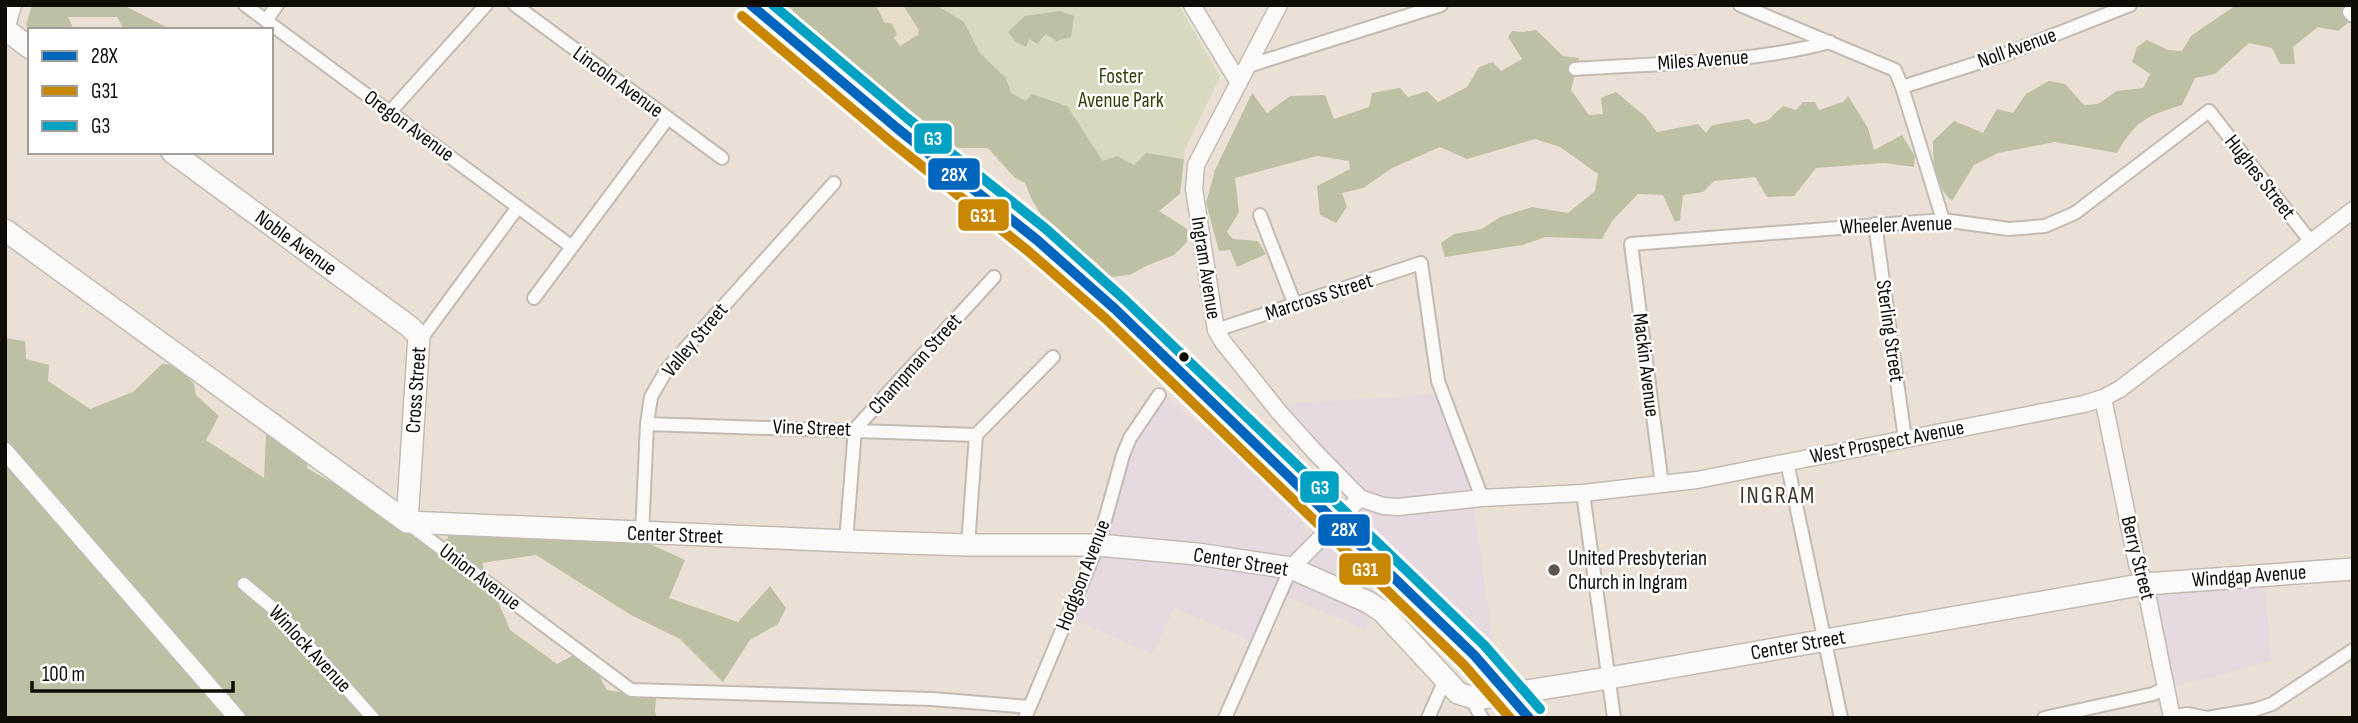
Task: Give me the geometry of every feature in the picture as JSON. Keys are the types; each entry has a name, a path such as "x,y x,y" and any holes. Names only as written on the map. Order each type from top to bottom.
{"main road":[{"path":"12,5 5,29 28,46"},
{"name":"Noble Avenue","path":"175,154 419,336"},
{"name":"Union Avenue","path":"5,230 407,522"},
{"name":"Cross Street","path":"407,522 419,336"},
{"name":"Center Street","path":"407,522 846,541 1098,545 1197,554 1291,568 1383,612 1458,693 1479,705 1549,688 2145,584"},
{"name":"Windgap Avenue","path":"2145,584 2353,569"}],"street":[{"name":"Oregon Avenue","path":"245,5 572,247"},
{"path":"266,21 277,5"},
{"path":"390,112 486,5"},
{"name":"Lincoln Avenue","path":"515,5 722,158"},
{"path":"1192,5 1239,83"},
{"name":"Ingram Avenue","path":"1279,5 1201,153 1195,174 1201,242 1216,330 1223,342 1284,419 1360,498"},
{"path":"1248,66 1441,5"},
{"path":"1740,5 1895,70 1943,220"},
{"name":"Noll Avenue","path":"1902,87 2006,54 2130,5"},
{"name":"Miles Avenue","path":"1575,69 1759,56 1830,42"},
{"name":"Wheeler Avenue","path":"1631,244 1943,220 2009,229 2045,226 2075,213 2209,111"},
{"name":"Hughes Street","path":"2209,111 2311,242"},
{"path":"534,298 668,118"},
{"name":"Valley Street","path":"642,534 647,424 651,397 667,369 834,183"},
{"name":"Cross Street","path":"419,336 426,332 518,207"},
{"name":"West Prospect Avenue","path":"1360,498 1372,504 1398,507 1662,485 2084,404 2120,389 2353,210"},
{"path":"1259,215 1295,304"},
{"name":"Sterling Street","path":"1875,224 1905,439"},
{"name":"Mackin Avenue","path":"1631,244 1662,485"},
{"name":"Marcross Street","path":"1216,330 1421,263 1438,381 1482,498"},
{"name":"Champman Street","path":"846,541 855,429 994,277"},
{"path":"968,545 976,435 1052,357"},
{"name":"Hodgson Avenue","path":"1027,712 1098,545 1130,438 1158,396"},
{"name":"Berry Street","path":"2103,398 2172,718"},
{"name":"Vine Street","path":"647,424 976,435"},
{"path":"5,451 237,718"},
{"path":"1787,462 1841,718"},
{"path":"1583,493 1614,718"},
{"path":"1225,718 1291,568 1360,498"},
{"name":"Union Avenue","path":"407,522 631,690 932,699 1027,712"},
{"name":"Winlock Avenue","path":"244,584 281,615 373,718"},
{"path":"2172,718 2187,713 2207,718 2272,704 2353,650"},
{"path":"1428,718 1445,680"},
{"path":"2044,718 2153,694 2166,688"}],"shaded area":[{"path":"1442,394 1482,498 1473,500 1495,658 1356,521 1348,511 1360,498 1279,412 1298,403"},
{"path":"1159,395 1166,395 1200,426 1209,430 1302,517 1302,524 1317,544 1335,544 1376,580 1368,602 1376,607 1366,630 1279,593 1257,644 1174,607 1153,654 1068,617 1117,469"},
{"path":"2263,575 2272,660 2166,688 2145,584"}],"green space":[{"path":"32,5 123,5 168,28 123,28 117,17 68,17 73,28 30,28 26,25"},
{"path":"779,5 936,5 964,22 979,52 1006,78 1011,93 1026,101 1032,94 1067,106 1103,161 1117,156 1134,165 1146,153 1184,159 1180,194 1159,211 1187,229 1187,242 1174,255 1130,275 1110,277 1092,259 1077,258 1071,244 1049,228 1025,183 1014,177 988,148 955,148 934,130 897,108 871,84 854,76 855,66 836,50 826,49 824,41 806,33 806,25 795,19 792,9"},
{"name":"Foster Avenue Park","path":"860,5 1179,5 1220,77 1185,149 1182,173 1120,203"},
{"path":"2236,5 2353,5 2353,19 2338,31 2318,27 2293,47 2295,64 2280,64 2272,48 2249,43 2215,74 2195,78 2182,105 2151,116 2137,126 2117,153 2055,142 1998,153 1974,165 1952,201 1946,195 1935,166 1933,141 1954,121 1983,133 1997,109 2013,113 2026,94 2049,81 2065,84 2084,105 2098,104 2117,91 2143,88 2150,74 2132,62 2137,47 2147,40 2168,50 2182,51 2191,36"},
{"path":"1060,11 1074,16 1071,37 1056,41 1046,34 1037,44 1029,39 1026,47 1016,42 1008,32 1025,16"},
{"path":"1536,30 1563,56 1579,58 1571,90 1589,115 1603,114 1601,98 1616,92 1645,116 1657,132 1698,124 1706,133 1712,125 1749,119 1754,124 1768,120 1783,106 1796,110 1803,102 1815,102 1819,110 1843,102 1848,96 1868,128 1874,150 1902,135 1915,156 1914,167 1884,163 1816,168 1794,196 1767,197 1755,177 1714,181 1703,192 1683,195 1680,220 1675,222 1663,195 1638,194 1612,221 1602,239 1546,237 1522,245 1445,257 1441,243 1454,234 1482,229 1500,217 1532,207 1568,213 1595,191 1598,174 1560,147 1535,139 1467,159 1440,147 1392,168 1363,188 1342,193 1347,207 1336,223 1320,215 1317,186 1350,169 1349,161 1317,156 1235,178 1239,212 1227,232 1233,239 1258,241 1266,254 1237,267 1230,250 1219,251 1206,203 1215,170 1252,93 1267,113 1290,96 1325,95 1334,119 1369,107 1372,93 1400,88 1408,97 1427,91 1438,102 1467,87 1479,67 1493,62 1501,71 1522,59 1508,37 1512,31"},
{"path":"5,338 25,341 26,359 49,365 48,381 90,409 133,392 162,364 176,365 194,384 196,395 219,416 206,440 264,478 266,435 291,428 311,443 307,468 382,512 431,548 448,538 446,532 606,524 685,560 669,598 738,622 770,586 786,608 778,624 750,640 723,682 680,639 631,615 536,555 482,563 510,630 557,664 575,654 598,674 607,690 656,698 657,718 5,718"}],"sand":[{"path":"876,5 903,5 919,30 918,35 900,46 894,38 897,34 892,24 884,22"}],"transit line":[{"name":"28X","path":"751,5 898,129 1037,240 1115,309 1474,655 1529,718"},
{"name":"G3","path":"773,5 907,118 1046,229 1124,299 1484,645 1540,709"},
{"name":"G31","path":"742,16 889,140 1028,251 1106,319 1464,665 1510,718"}],"place":[{"name":"United Presbyterian Church in Ingram","path":"1554,570"}],"district":[{"name":"INGRAM","path":"1778,495"}]}
